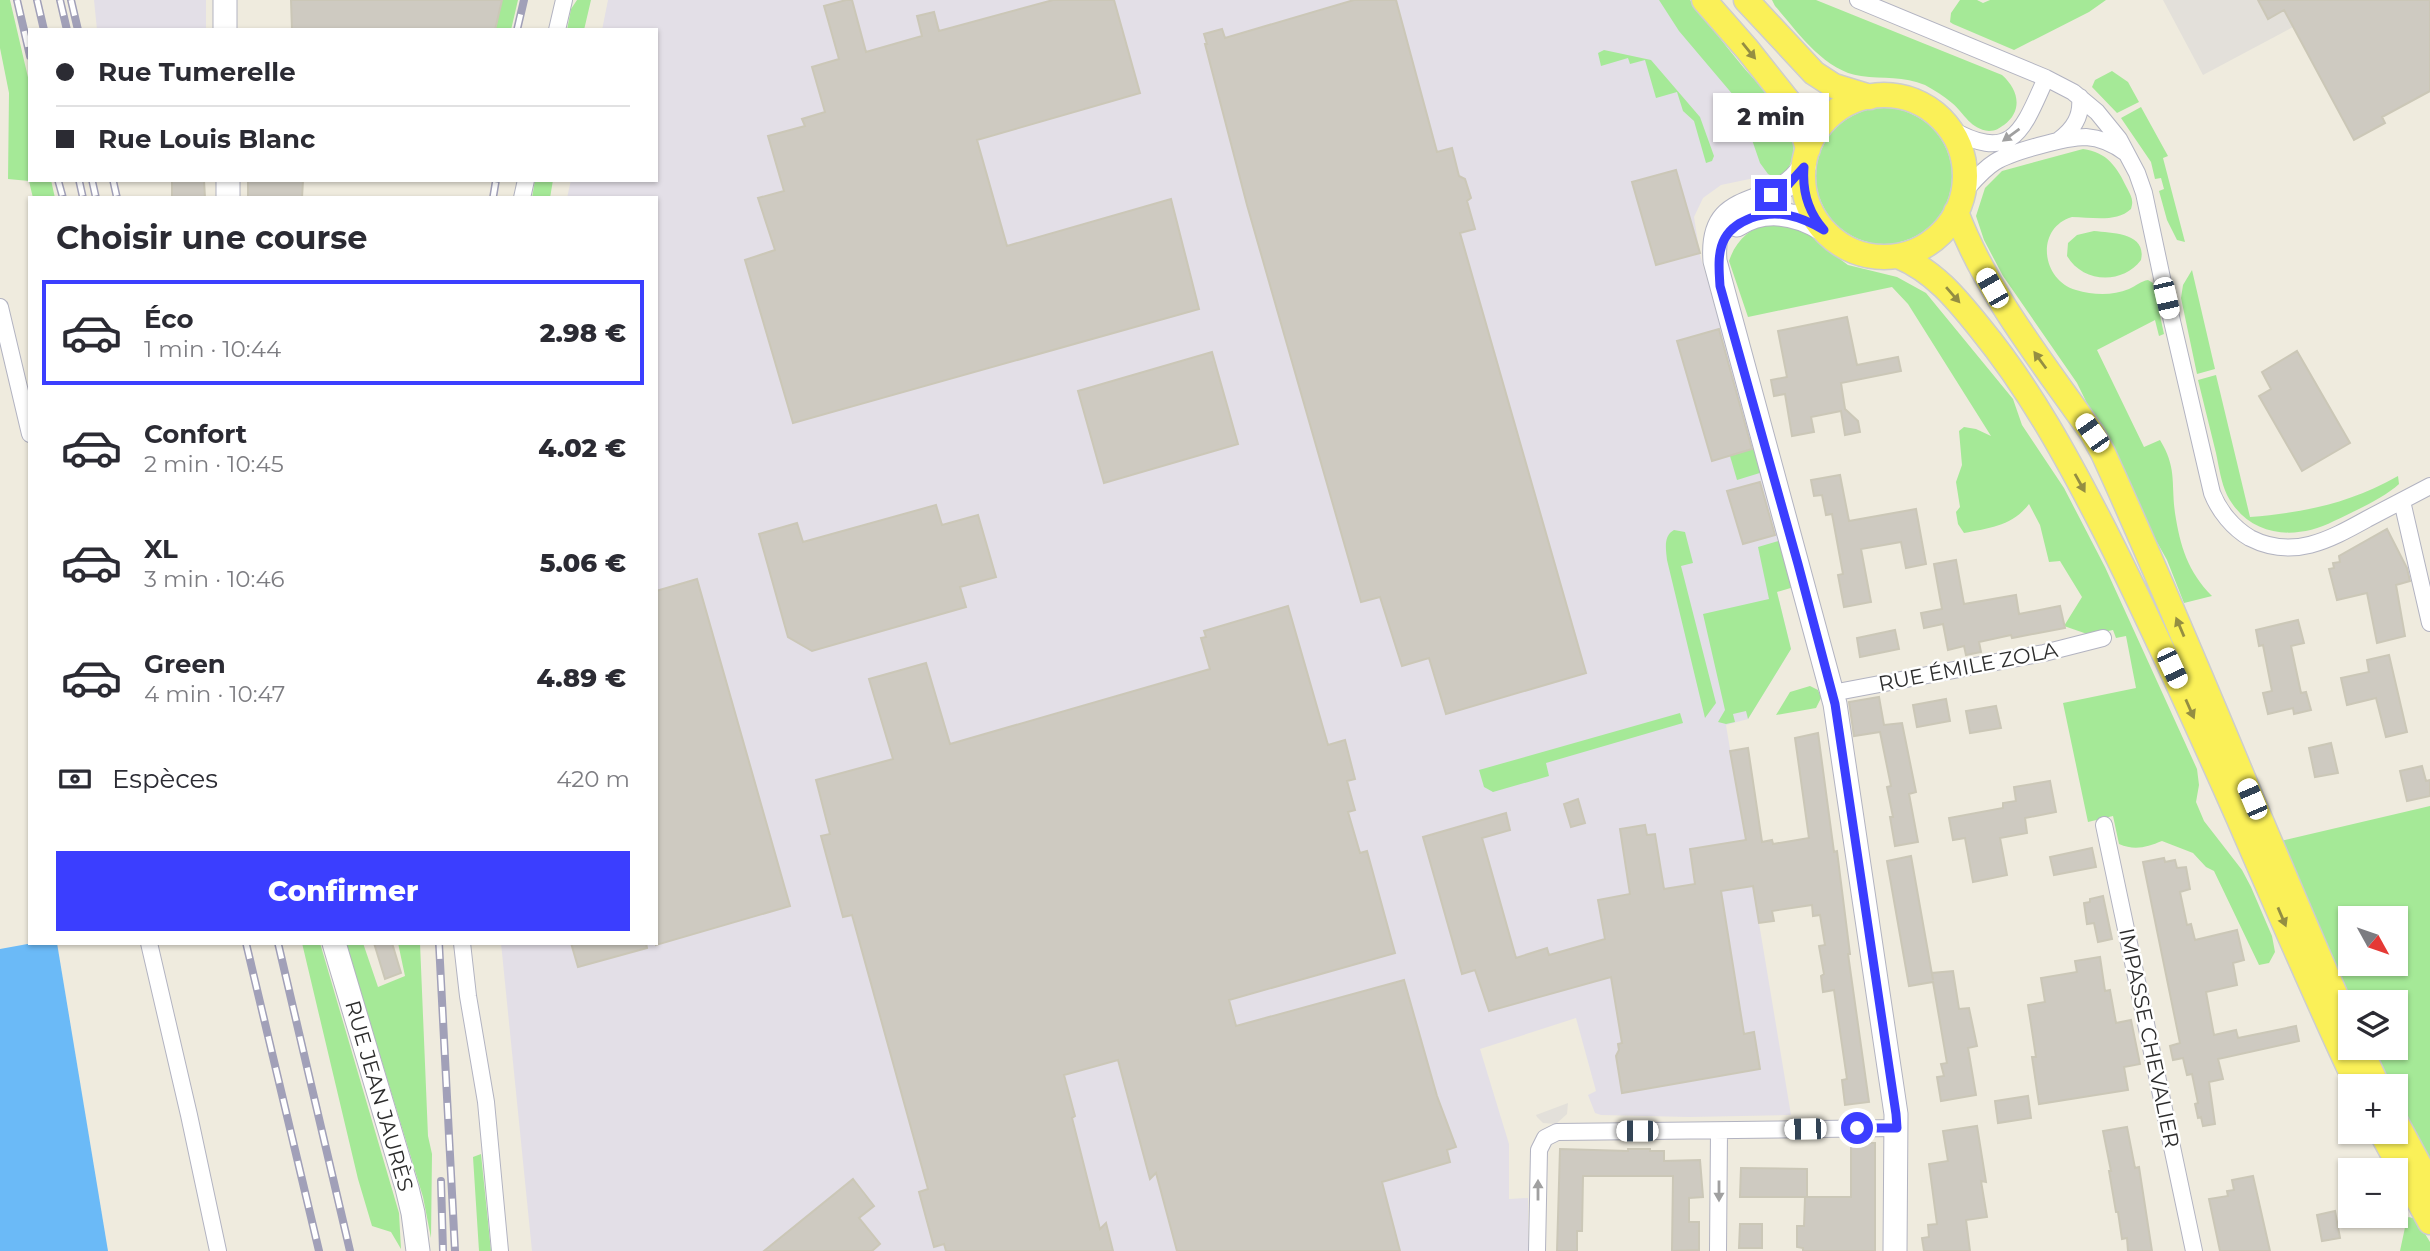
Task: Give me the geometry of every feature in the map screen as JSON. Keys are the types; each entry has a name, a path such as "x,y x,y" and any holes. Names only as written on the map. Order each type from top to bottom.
{"main road":[{"path":"1704,0 1747,49 1799,118 1806,158 1807,201 1824,230 1843,246 1857,253 1882,257 1898,256 1922,248 1936,238 1960,202"},
{"path":"1746,0 1814,73 1834,86 1870,97"},
{"path":"1806,158 1817,132 1829,118 1844,107 1870,97 1894,96 1910,100 1932,111 1949,128 1963,159 1960,202 1983,272 2002,305 2092,433 2103,453 2173,611 2338,1001"},
{"path":"1898,256 1911,261 1933,276 1964,307 2025,388 2073,470 2179,684 2352,1074"},
{"path":"2388,1144 2430,1222"},
{"path":"2408,1144 2430,1185"}],"street":[{"path":"225,0 225,28"},
{"path":"557,28 564,0"},
{"path":"1858,0 2046,78 2080,97 2105,120 2127,155 2144,193 2209,482 2216,503 2242,533 2278,548 2310,546 2334,537 2430,486"},
{"path":"1949,128 1978,143 2003,142 2016,133 2028,118 2046,78"},
{"path":"2054,143 2069,132 2080,117 2080,97"},
{"path":"1960,202 1988,167 2003,158 2054,143 2092,138 2110,143 2127,155"},
{"path":"1806,158 1794,180 1780,190 1738,207 1722,219 1714,242 1715,266 1832,693 1897,1128 1895,1251"},
{"path":"1720,286 1719,260 1724,242 1733,228 1744,221 1762,215 1783,214 1810,222 1824,230"},
{"path":"0,307 28,426"},
{"path":"2402,501 2430,624"},
{"name":"RUE ÉMILE ZOLA","path":"1832,693 2044,653 2103,638"},
{"name":"IMPASSE CHEVALIER","path":"2104,825 2194,1251"},
{"path":"149,945 218,1251"},
{"name":"RUE JEAN JAURÈS","path":"335,945 410,1200 418,1251"},
{"path":"463,945 468,996 486,1102 500,1251"},
{"path":"1538,1251 1538,1157 1541,1144 1550,1134 1564,1131 1897,1128"},
{"path":"1718,1251 1719,1130"}],"shaded area":[{"path":"94,0 206,0 206,28 97,28"},
{"path":"608,0 1669,0 1757,98 1778,173 1721,185 1703,198 1694,217 1700,255 1780,533 1777,592 1791,649 1748,719 1726,725 1791,1115 1689,1117 1595,1113 1588,1095 1596,1091 1576,1018 1480,1049 1509,1144 1509,1199 1528,1198 1528,1251 532,1251 501,945 658,945 658,196 567,196 571,182 658,182 658,28 602,28"},
{"path":"2163,0 2258,0 2268,18 2296,4 2293,27 2203,75"},
{"path":"1568,1103 1567,1114 1556,1124 1543,1123 1536,1115"}],"green space":[{"path":"0,0 10,0 28,77 28,181 8,179 9,93 0,48"},
{"path":"502,0 518,0 511,28 495,28"},
{"path":"577,0 591,0 584,28 567,28 571,9"},
{"path":"1659,0 1690,0 1778,106 1791,128 1793,153 1788,168 1776,178 1768,174 1760,163 1741,108 1734,96 1679,31"},
{"path":"1772,0 1816,0 2002,75 2015,94 2014,113 1997,129 1982,130 1972,124 1949,100 1925,85 1909,80 1861,76 1835,67 1813,49"},
{"path":"1960,0 1977,0 1983,3 1990,0 2106,0 2089,12 2014,50 1950,22 1951,13"},
{"path":"1604,50 1651,60 1700,117 1714,156 1712,161 1706,163 1694,121 1683,111 1677,92 1656,98 1645,60 1630,64 1628,58 1601,66 1598,53"},
{"path":"2112,71 2128,82 2139,102 2117,113 2092,87 2095,80"},
{"path":"2141,107 2168,156 2163,158 2185,242 2177,240 2167,220 2159,191 2164,189 2161,178 2155,179 2151,162 2121,118"},
{"path":"1884,108 1910,113 1932,128 1947,150 1952,176 1947,202 1932,224 1910,239 1884,244 1858,239 1836,224 1821,202 1816,176 1821,150 1836,128 1858,113"},
{"path":"2083,149 2099,153 2115,167 2131,196 2131,209 2111,218 2072,217 2060,223 2048,242 2050,265 2055,276 2064,284 2089,293 2116,293 2148,280 2153,283 2164,334 2159,336 2155,320 2097,350 2144,447 2160,440 2165,450 2171,467 2175,513 2183,547 2191,568 2212,596 2184,603 2167,560 2077,383 2003,276 1984,240 1976,216 1985,188 2002,171"},
{"path":"29,182 51,182 55,196 33,196"},
{"path":"535,182 553,182 550,196 532,196"},
{"path":"1771,222 1805,229 1822,246 1848,265 1897,277 1926,293 2013,399 2022,425 2064,488 2105,567 2197,769 2199,785 2196,802 2204,821 2242,870 2251,887 2272,936 2275,952 2269,963 2259,965 2214,871 2206,867 2193,853 2162,841 2141,847 2119,844 2113,816 2088,822 2063,703 2136,688 2126,636 2116,638 2113,630 2090,635 2064,626 2082,597 2060,561 2049,562 2040,525 2029,504 2008,522 1992,527 1964,533 1958,524 1956,512 1960,507 1956,482 1962,465 1959,431 1964,427 1991,436 1908,304 1892,287 1748,317 1729,261 1745,236"},
{"path":"2094,231 2134,239 2139,244 2141,260 2124,274 2113,277 2103,278 2083,272 2067,256 2068,243 2077,235"},
{"path":"2192,270 2215,369 2197,374 2181,298 2183,285"},
{"path":"2216,375 2250,517 2326,505 2362,494 2398,476 2399,484 2359,509 2304,531 2274,531 2248,520 2236,509 2225,490 2198,380"},
{"path":"1756,448 1763,472 1737,480 1730,456"},
{"path":"1674,530 1685,532 1693,563 1681,566 1716,703 1705,718 1667,560 1667,539"},
{"path":"1782,540 1794,587 1777,592 1791,649 1748,719 1746,711 1733,714 1735,722 1718,722 1725,710 1703,614 1769,599 1758,547"},
{"path":"1810,686 1818,690 1821,698 1816,708 1776,715 1790,692"},
{"path":"1680,713 1683,723 1546,763 1549,776 1493,792 1484,787 1479,770"},
{"path":"2430,806 2430,1164 2408,1123 2408,1074 2383,1074 2377,1060 2408,1060 2408,990 2344,990 2338,976 2408,976 2408,906 2338,906 2338,975 2281,841"},
{"path":"302,945 321,945 399,1213 401,1249 391,1232 372,1226 358,1179"},
{"path":"347,945 364,945 378,987 405,976 398,945 420,945 428,1136 432,1154 431,1238 423,1197"},
{"path":"481,1154 491,1251 479,1251 473,1157"},
{"path":"2408,1218 2416,1219 2430,1242 2430,1251 2400,1251 2405,1228 2408,1228"}],"water":[{"path":"28,944 57,945 108,1251 0,1251 0,949"}],"building":[{"path":"291,0 502,0 495,28 292,28"},
{"path":"852,0 866,52 922,36 917,16 934,12 939,31 1053,0 1114,0 1140,93 977,140 1007,246 1171,199 1199,309 793,423 745,260 775,250 758,198 784,191 768,136 805,126 802,119 825,112 812,67 839,59 824,6"},
{"path":"1354,0 1396,0 1437,152 1452,148 1459,176 1465,179 1471,198 1467,201 1475,229 1460,233 1586,673 1446,714 1429,658 1402,666 1380,597 1361,602 1247,205 1205,44 1204,34 1222,29 1225,38"},
{"path":"2258,0 2430,0 2430,91 2382,117 2385,123 2354,140 2284,10 2268,19"},
{"path":"1676,170 1700,253 1656,265 1632,182"},
{"path":"172,182 204,182 205,196 172,196"},
{"path":"248,182 303,182 302,196 248,196"},
{"path":"1847,317 1857,365 1898,357 1901,371 1841,383 1845,409 1858,421 1860,432 1845,435 1841,411 1811,417 1814,432 1792,436 1785,394 1774,396 1771,380 1787,377 1778,331"},
{"path":"1719,329 1752,449 1712,461 1677,341"},
{"path":"2297,351 2350,443 2302,471 2259,396 2271,389 2262,372"},
{"path":"1212,352 1238,444 1104,483 1078,391"},
{"path":"1840,475 1849,521 1916,509 1926,564 1906,568 1901,542 1861,549 1871,602 1844,607 1838,575 1843,574 1832,514 1826,515 1822,495 1814,496 1811,480"},
{"path":"1760,482 1775,535 1743,544 1727,491"},
{"path":"936,505 942,525 978,515 996,577 960,587 966,607 812,651 788,637 759,534 797,523 803,542"},
{"path":"2387,529 2407,568 2410,581 2396,585 2405,636 2377,643 2367,593 2337,600 2329,569 2334,568 2333,563 2340,562 2339,556"},
{"path":"1956,560 1964,604 2016,595 2019,614 2060,606 2065,628 1979,642 1981,652 1966,655 1964,646 1948,650 1943,624 1924,628 1921,613 1942,609 1934,564"},
{"path":"697,579 790,906 658,944 658,590"},
{"path":"1288,606 1328,745 1345,740 1355,779 1347,781 1355,810 1348,812 1360,853 1367,851 1395,953 1229,1000 1236,1026 1404,980 1437,1096 1456,1147 1447,1150 1450,1162 1382,1182 1400,1251 1177,1251 1156,1173 1150,1179 1118,1060 1064,1075 1100,1229 1106,1223 1113,1251 946,1251 944,1244 934,1247 919,1192 928,1189 852,915 843,917 821,836 830,834 816,780 893,759 869,679 926,663 950,744 1210,669 1201,638 1206,637 1204,631"},
{"path":"2298,620 2304,643 2291,646 2301,693 2306,692 2311,710 2294,714 2293,708 2268,714 2263,693 2272,691 2263,645 2259,646 2256,630"},
{"path":"1895,630 1899,649 1860,657 1857,638"},
{"path":"2389,655 2407,732 2386,737 2376,698 2347,705 2341,678 2369,672 2367,660"},
{"path":"1879,697 1884,725 1902,723 1916,792 1909,794 1918,842 1895,846 1887,787 1891,786 1880,732 1854,736 1849,702"},
{"path":"1946,699 1950,721 1917,727 1913,705"},
{"path":"1996,706 2001,728 1970,733 1966,711"},
{"path":"1818,733 1834,852 1837,851 1848,954 1869,1102 1845,1105 1842,1080 1847,1079 1834,990 1823,992 1821,976 1824,974 1819,946 1825,945 1820,915 1813,916 1812,905 1772,911 1774,921 1759,923 1753,886 1721,891 1744,1034 1754,1032 1760,1069 1622,1093 1616,1056 1618,1044 1622,1043 1611,977 1489,1011 1475,970 1462,974 1423,837 1506,813 1510,830 1482,838 1516,958 1547,948 1549,955 1605,939 1598,900 1630,894 1620,829 1645,825 1647,835 1655,834 1664,889 1695,884 1690,849 1746,840 1730,751 1748,748 1762,842 1772,840 1773,844 1809,838 1795,738"},
{"path":"2331,743 2338,773 2315,777 2309,748"},
{"path":"2422,766 2426,781 2430,780 2430,796 2407,801 2400,771"},
{"path":"2050,781 2056,812 2025,818 2027,833 2000,838 2007,875 1973,882 1965,838 1953,840 1949,818 2003,808 2003,803 2016,801 2014,787"},
{"path":"1578,799 1585,823 1571,827 1564,804"},
{"path":"2092,848 2096,867 2054,875 2050,857"},
{"path":"1911,856 1933,980 1932,973 1953,971 1959,1009 1969,1008 1977,1046 1968,1048 1976,1095 1941,1101 1937,1077 1944,1076 1941,1064 1947,1063 1933,982 1909,986 1887,861"},
{"path":"2164,858 2165,862 2175,860 2177,868 2186,867 2190,889 2180,892 2187,925 2191,924 2195,940 2237,930 2244,960 2233,963 2237,985 2206,992 2214,1035 2236,1030 2238,1038 2296,1026 2299,1041 2218,1059 2223,1079 2209,1082 2215,1124 2203,1126 2201,1117 2198,1118 2192,1074 2187,1075 2183,1058 2173,1060 2170,1046 2180,1043 2143,862"},
{"path":"2103,896 2112,939 2098,942 2094,923 2087,924 2084,903"},
{"path":"375,945 393,945 401,973 385,979"},
{"path":"572,945 646,945 647,948 578,967"},
{"path":"2100,957 2105,991 2110,990 2116,1023 2131,1020 2140,1064 2124,1067 2128,1090 2039,1104 2032,1057 2036,1057 2028,1005 2045,1002 2041,978 2077,972 2075,961"},
{"path":"2028,1096 2031,1118 1998,1123 1995,1101"},
{"path":"1977,1126 1986,1182 1981,1181 1987,1217 1966,1220 1970,1251 1924,1251 1922,1238 1929,1237 1928,1225 1937,1224 1929,1164 1948,1161 1943,1131"},
{"path":"2127,1127 2135,1168 2139,1167 2152,1251 2128,1251 2127,1238 2122,1239 2116,1212 2103,1131"},
{"path":"1851,1143 1875,1143 1875,1251 1803,1251 1803,1248 1797,1247 1797,1226 1804,1226 1805,1197 1740,1197 1741,1168 1807,1169 1807,1197 1851,1197"},
{"path":"1560,1149 1650,1149 1664,1151 1664,1161 1700,1160 1703,1197 1689,1198 1689,1222 1699,1222 1699,1250 1672,1251 1673,1176 1583,1176 1582,1231 1577,1231 1577,1251 1557,1251"},
{"path":"2253,1176 2270,1251 2220,1251 2209,1199 2228,1196 2227,1191 2234,1190 2232,1180"},
{"path":"853,1179 874,1206 859,1218 880,1244 872,1251 764,1251"},
{"path":"2335,1211 2340,1238 2322,1241 2317,1215"},
{"path":"1740,1224 1762,1224 1762,1248 1739,1248"}],"railway":[{"path":"17,0 28,47"},
{"path":"37,0 44,28"},
{"path":"60,0 67,28"},
{"path":"71,0 78,28"},
{"path":"517,28 524,0"},
{"path":"59,182 62,196"},
{"path":"79,182 83,196"},
{"path":"92,182 96,196"},
{"path":"113,182 117,196"},
{"path":"493,196 496,182"},
{"path":"246,945 319,1251"},
{"path":"278,945 350,1251"},
{"path":"439,945 455,1251"},
{"path":"441,1181 443,1251"}],"route":[{"path":"1771,195 1787,186 1804,167 1807,201 1818,224 1824,230 1792,215 1762,215 1744,221 1726,236 1719,260 1720,286 1798,564 1837,718 1897,1128 1857,1128"}]}
